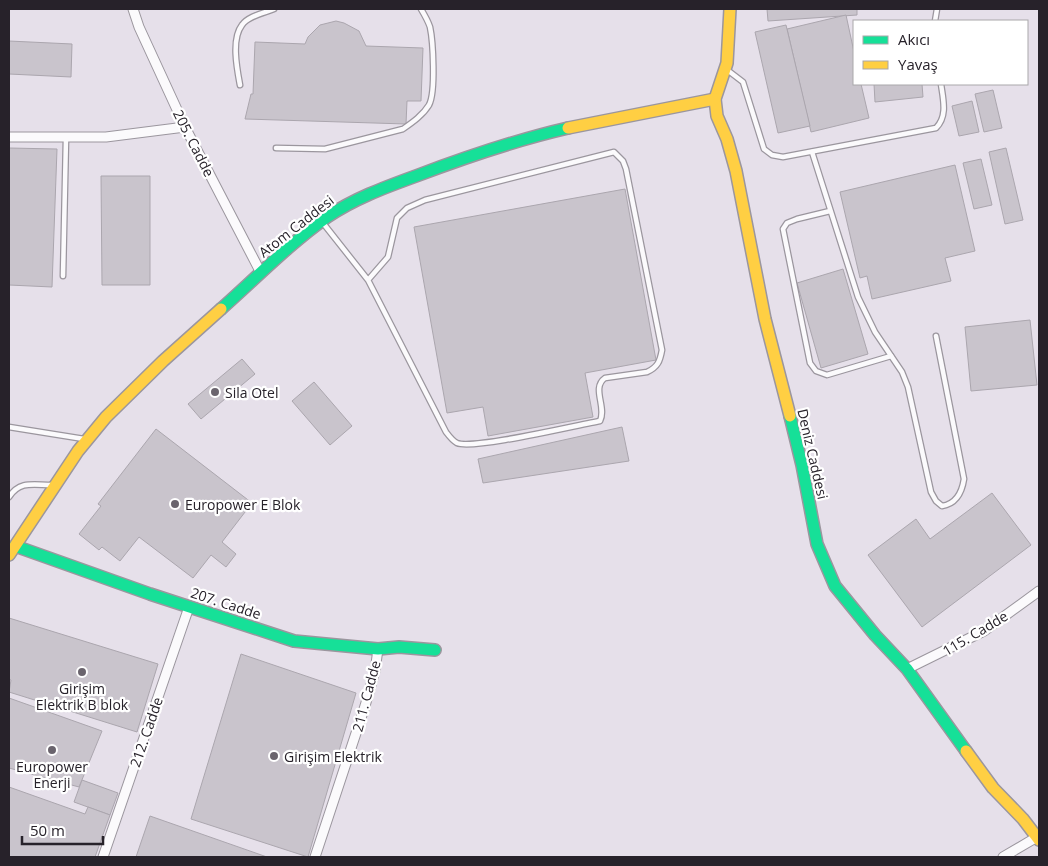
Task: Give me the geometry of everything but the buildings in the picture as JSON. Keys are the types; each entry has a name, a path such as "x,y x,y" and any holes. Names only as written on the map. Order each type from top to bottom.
{"street":[{"name":"205. Cadde","path":"133,9 139,27 185,127 261,273"},
{"name":"Deniz Caddesi","path":"730,9 729,50 726,69 716,99 717,116 727,138 736,171 765,319 802,465 817,544 823,561 835,586 875,635 907,669 992,788 1038,839"},
{"name":"Atom Caddesi","path":"12,551 55,485 106,417 163,361 261,273 322,222 348,204 368,194 468,156 530,137 593,122 716,99"},
{"path":"9,137 106,137 185,127"},
{"name":"207. Cadde","path":"12,551 294,641 378,649 399,647 435,650"},
{"name":"115. Cadde","path":"907,669 984,630 1039,591"},
{"name":"212. Cadde","path":"103,857 189,606"},
{"name":"211. Cadde","path":"315,857 365,706 375,672 378,649"},
{"path":"1003,857 1038,839"}],"lane":[{"path":"240,85 236,42 242,25 251,18 274,9"},
{"path":"276,148 325,149 403,129 414,121 430,104 433,94 430,26 421,9"},
{"path":"726,69 744,82 764,149 772,155 783,156 936,128 942,122 944,114 941,85"},
{"path":"63,276 66,138"},
{"path":"322,222 368,280 446,432 456,443 464,445 499,441 600,421 603,415 599,392 601,381 605,378 647,372 652,370 660,361 662,350 626,169 623,161 614,152 425,200 407,208 397,218 388,257 368,280"},
{"path":"812,152 858,297 875,332 902,372 908,387 931,492 936,501 942,506 950,505 963,490 964,478 936,336"},
{"path":"830,211 797,219 787,223 783,229 810,363 816,371 827,375 891,356"},
{"path":"9,428 87,440"},
{"path":"9,497 14,490 24,484 55,485"}],"traffic: fast":[{"path":"221,309 299,238 348,204 382,189 472,156 568,128"},
{"path":"790,416 802,465 817,544 835,586 875,635 907,669 966,751"},
{"path":"15,546 150,594 294,641 378,649 399,647 435,650"}],"traffic: slow":[{"path":"730,9 727,63 715,99 717,116 727,139 736,171 765,319 790,416"},
{"path":"568,128 715,99"},
{"path":"9,555 78,451 106,417 163,361 221,309"},
{"path":"966,751 993,788 1023,819 1039,840"}],"place":[{"name":"Sila Otel","path":"215,392"},
{"name":"Europower E Blok","path":"175,504"},
{"name":"Girişim Elektrik B blok","path":"82,672"},
{"name":"Europower Enerji","path":"52,750"},
{"name":"Girişim Elektrik","path":"274,756"}]}
